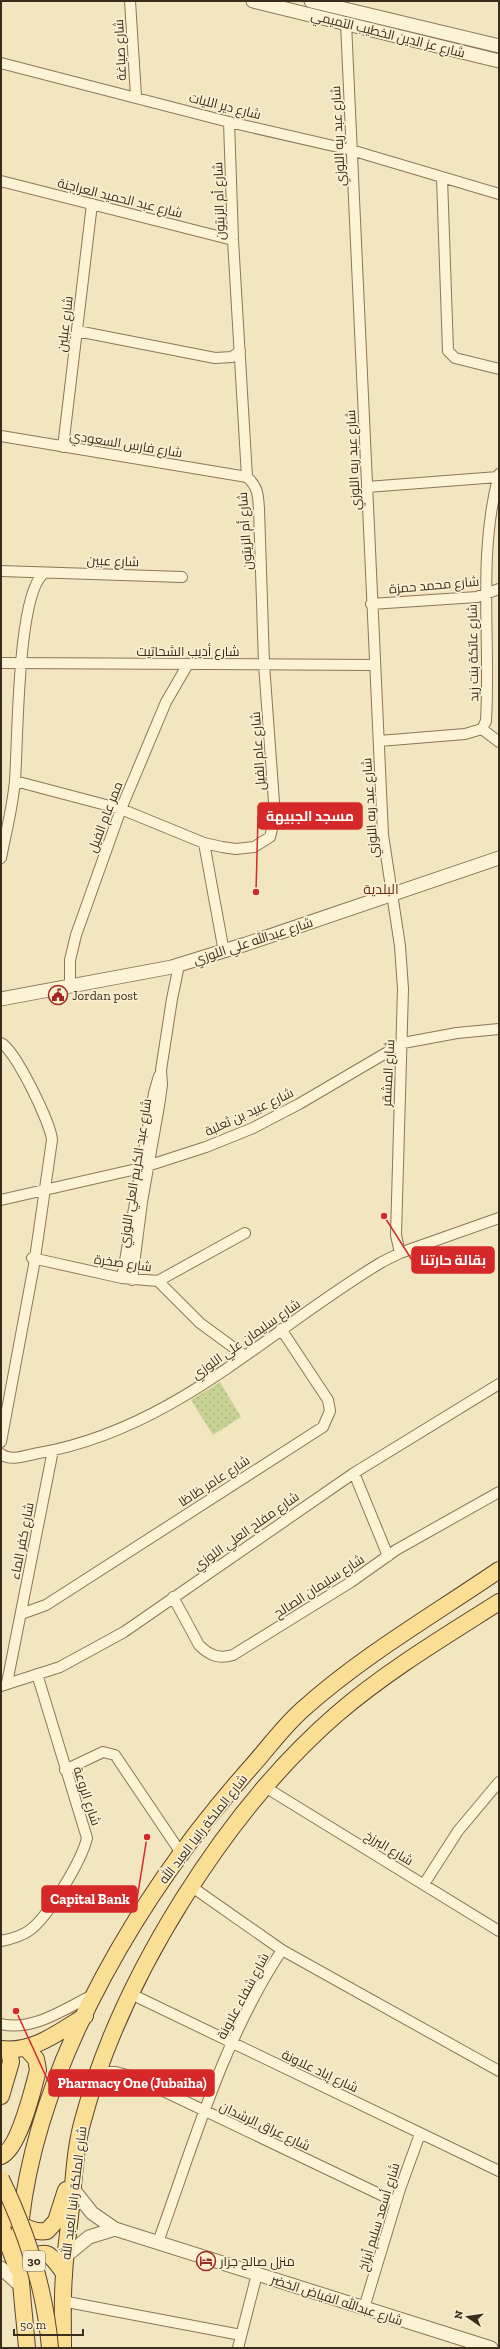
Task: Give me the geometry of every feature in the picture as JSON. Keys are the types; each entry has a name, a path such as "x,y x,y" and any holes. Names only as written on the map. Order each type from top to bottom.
{"main road":[{"name":"شارع الملكة رانيا العبد الله","path":"27,2348 21,2276 20,2224 36,2142 45,2112 69,2048 95,1994 154,1892 214,1809 281,1731 301,1711 381,1648 499,1570"},
{"name":"شارع الملكة رانيا العبد الله","path":"63,2348 62,2301 64,2273 76,2160 82,2122 112,2033 131,1994 192,1887 224,1839 265,1787 337,1714 419,1654 499,1602"},
{"path":"1,2096 11,2062 5,2050 26,2048 54,2035 85,2015"},
{"path":"1,2156 8,2152 15,2140 38,2070 36,2059 26,2048"},
{"path":"1,2204 20,2224 38,2232 47,2231 53,2227 76,2160"},
{"name":"30","path":"1,2179 33,2258 42,2292 50,2348"},
{"name":"30","path":"1,2225 21,2276"},
{"path":"21,2276 34,2255 44,2254 53,2258 64,2273"}],"street":[{"name":"شارع صياغة","path":"130,1 136,96"},
{"name":"شارع عز الدين الخطيب التميمي","path":"253,1 499,61"},
{"name":"شارع عز الدين الخطيب التميمي","path":"311,1 335,4 499,45"},
{"name":"شارع عبد ربه اللوزي","path":"346,23 371,604 383,835 392,895"},
{"name":"شارع دير الليات","path":"1,62 136,96 229,122 351,150 499,194"},
{"name":"شارع أم الزيتون","path":"229,122 233,240 247,477 256,485 258,491 264,664"},
{"path":"442,178 448,351 455,358 499,369"},
{"name":"شارع عبد الحميد العراجنة","path":"1,181 233,240"},
{"name":"شارع عبلين","path":"63,447 92,204"},
{"path":"77,332 215,358 232,357 240,351"},
{"name":"شارع فارس السعودي","path":"1,436 247,477"},
{"path":"367,487 499,476"},
{"name":"شارع عاتكة بنت زيد","path":"482,729 486,722 487,708 485,594 489,524 499,476"},
{"name":"شارع عبين","path":"1,571 43,574 58,573 182,577"},
{"path":"1,858 15,781 21,662 35,585 43,574"},
{"name":"شارع محمد حمزة","path":"371,604 477,597 499,589"},
{"name":"شارع أديب الشحاتيت","path":"1,663 375,665"},
{"name":"ممر عام الفيل","path":"70,987 70,960 76,935 121,809 166,702 188,664"},
{"name":"شارع عام الفيل","path":"15,781 121,809 204,843 236,849 254,847 270,837 274,828 275,802 264,664"},
{"path":"379,741 465,734 482,729 499,742"},
{"path":"204,843 224,952"},
{"name":"شارع عبدالله علي اللوزي","path":"1,999 179,965 224,952 499,858"},
{"name":"شارع المشقر","path":"392,895 400,946 403,989 396,1234 400,1253"},
{"name":"شارع عبد الكريم العلي اللوزي","path":"132,1280 156,1084 161,1070 175,979 179,965"},
{"name":"شارع عبيد بن ثعلبة","path":"1,1200 146,1166 206,1147 253,1128 336,1083 402,1043 457,1033 499,1029"},
{"path":"1,1044 9,1049 33,1092 50,1130 52,1140 34,1255 1,1442"},
{"name":"شارع عبد الكريم العلي اللوزي","path":"122,1278 146,1166"},
{"name":"شارع سليمان علي اللوزي","path":"1,1454 12,1458 85,1442 148,1417 190,1393 246,1356 281,1329 368,1270 400,1253 499,1218"},
{"name":"شارع صخرة","path":"34,1255 122,1278 158,1281 245,1232"},
{"path":"158,1281 196,1319 246,1356"},
{"name":"شارع عامر ظاظا","path":"21,1614 46,1605 322,1427 330,1411 328,1400 281,1329"},
{"path":"1,1425 16,1354"},
{"name":"شارع مفلح العلي اللوزي","path":"4,1685 60,1667 124,1632 354,1473 499,1384"},
{"name":"شارع كفر الماء","path":"4,1685 21,1614 53,1450"},
{"path":"354,1473 388,1556"},
{"name":"شارع سليمان الصالح","path":"173,1597 200,1645 214,1656 223,1658 233,1655 273,1631 388,1556 499,1492"},
{"name":"شارع الروعة","path":"1,1941 21,1935 38,1923 53,1903 84,1850 86,1834 36,1674"},
{"path":"65,1770 103,1752 115,1755 181,1853"},
{"path":"424,1884 458,1831 499,1782"},
{"name":"شارع البرزخ","path":"265,1787 499,1931"},
{"path":"192,1887 282,1950"},
{"name":"شارع شفاء علاونة","path":"158,2242 204,2111 232,2044 267,1974 282,1950 499,2071"},
{"path":"1,2024 10,2026 42,2020 95,1994"},
{"name":"شارع إياد علاونة","path":"131,1994 232,2044 499,2171"},
{"name":"شارع عراق الرشدان","path":"98,2072 116,2072 134,2077 396,2202"},
{"name":"شارع أسعد سليم أبزاخ","path":"364,2308 396,2202 420,2134"},
{"name":"شارع عبدالله الفياض الخضر","path":"73,2189 92,2213 115,2229 364,2308 468,2344 491,2348"},
{"path":"66,2255 89,2237 115,2229"},
{"path":"1,2268 21,2276"},
{"path":"238,2348 240,2335 257,2274"},
{"path":"62,2301 240,2335"}],"green space":[{"path":"220,1382 241,1417 213,1435 191,1400"}],"place":[{"name":"مسجد الجبيهة","path":"256,892"},
{"name":"Jordan post","path":"58,995"},
{"name":"بقالة حارتنا","path":"384,1216"},
{"name":"Capital Bank","path":"147,1837"},
{"name":"Pharmacy One (Jubaiha)","path":"16,2011"},
{"name":"منزل صالح جرار","path":"206,2261"}],"district":[{"name":"البلدية","path":"381,889"}]}
